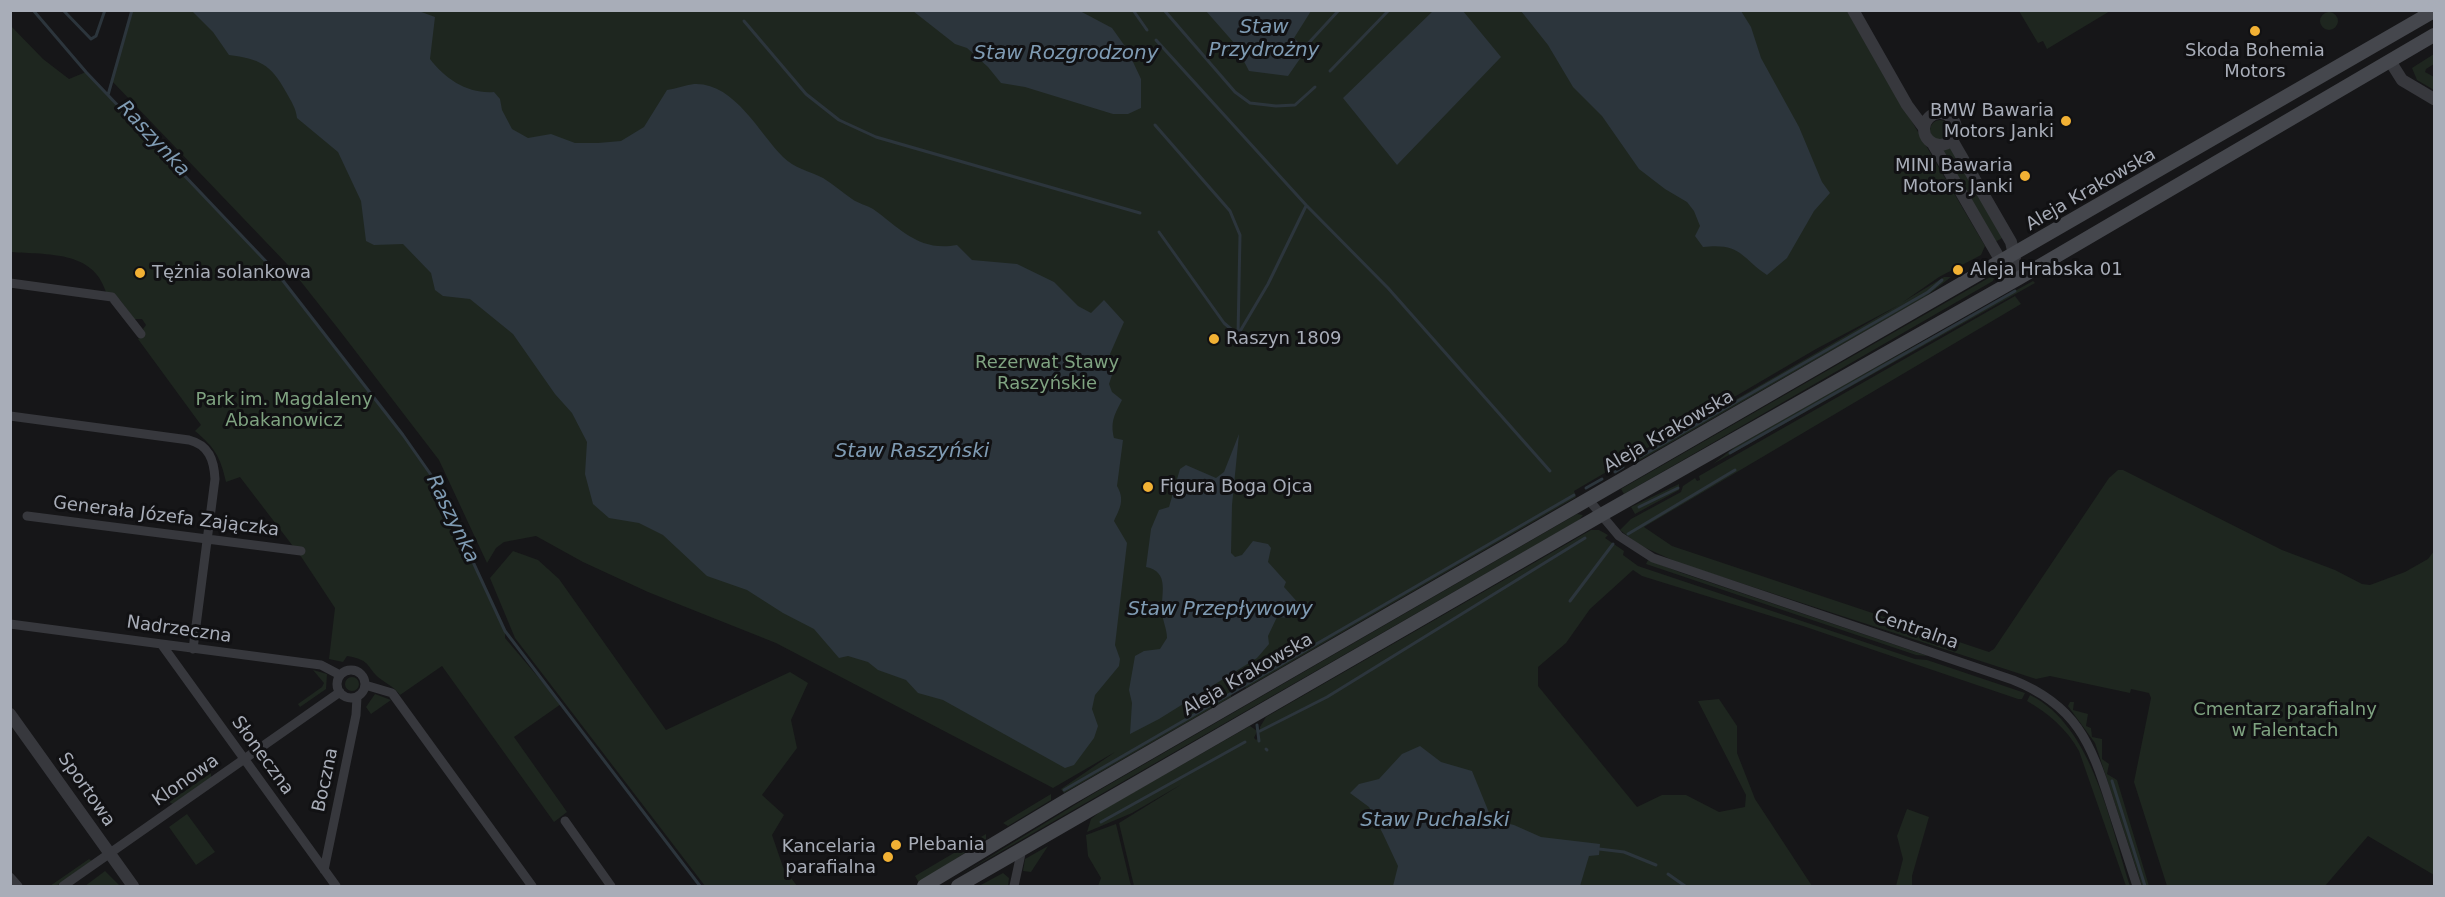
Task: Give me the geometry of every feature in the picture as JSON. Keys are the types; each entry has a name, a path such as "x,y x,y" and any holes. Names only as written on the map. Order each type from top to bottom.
{"main road":[{"name":"Aleja Krakowska","path":"924,886 944,881 1588,499 2039,241 2434,11"},
{"path":"958,886 1601,515 2019,278 2434,35"},
{"path":"2036,268 2030,254 2039,241"}],"street":[{"path":"1853,10 1910,109 1924,128 1926,137 1933,144 2019,278"},
{"path":"2390,61 2402,80 2434,99"},
{"path":"1907,101 1933,115 1945,114 1954,121 1956,129 1952,140 1944,145 1933,144"},
{"path":"1924,128 1927,120 1933,115"},
{"path":"1952,140 2011,242 2007,258"},
{"path":"10,283 109,296 114,298 141,334"},
{"path":"10,417 189,440 201,444 210,453 215,467 208,539 192,649"},
{"name":"Centralna","path":"1588,499 1628,543 1663,562 2013,680 2048,696 2070,716 2088,742 2137,886"},
{"name":"Generała Józefa Zajączka","path":"27,516 301,551"},
{"name":"Nadrzeczna","path":"10,624 321,665 340,675"},
{"name":"Słoneczna","path":"162,645 336,886"},
{"path":"348,670 357,671 363,676 365,685 357,697 348,697 340,692 337,684 340,675 348,670"},
{"path":"365,685 392,693 532,886"},
{"name":"Klonowa","path":"63,886 340,692"},
{"name":"Boczna","path":"324,870 356,715 357,697"},
{"name":"Sportowa","path":"10,714 133,886"},
{"path":"565,821 611,886"},
{"path":"1014,886 1022,849"},
{"path":"10,877 18,886"}],"green space":[{"name":"Rezerwat Stawy Raszyńskie","path":"131,10 1847,11 1985,246 1981,255 1939,277 1903,302 1944,277 1951,277 1925,297 1635,463 1634,460 1638,456 1899,305 1816,349 1574,491 1576,497 1246,688 1241,680 1232,685 1231,697 1064,793 1061,789 1115,752 1053,788 776,643 648,592 583,562 536,536 504,542 496,548 487,563 439,460 340,331 287,264 111,80"},
{"path":"2019,11 2110,11 2047,49 2043,41 2038,43"},
{"path":"2329,12 2335,15 2338,21 2335,27 2329,30 2323,27 2320,21 2323,15"},
{"name":"Park im. Magdaleny Abakanowicz","path":"10,25 43,59 69,79 86,72 274,270 403,435 436,481 505,631 505,638 561,704 514,737 567,812 554,822 442,666 400,695 377,676 365,662 347,656 343,662 329,659 335,608 302,558 240,477 226,482 216,453 195,431 201,425 138,339 145,333 143,329 146,325 142,319 134,319 120,300 106,292 100,278 91,268 80,262 67,257 11,252"},
{"path":"2434,54 2434,64 2425,72 2434,77 2434,90 2417,80 2412,68"},
{"path":"1940,120 1947,123 1950,130 1947,137 1940,140 1933,137 1930,130 1933,123"},
{"path":"1951,146 2004,237 1995,242 1940,148"},
{"path":"1992,276 1993,281 1624,494 1621,489"},
{"path":"2033,281 2035,283 1713,464 1735,447"},
{"name":"Cmentarz parafialny w Falentach","path":"2015,296 2021,304 1644,527 1672,546 1989,652 1994,649 2109,478 2118,470 2123,470 2282,550 2335,570 2362,584 2370,585 2405,572 2428,559 2434,551 2434,875 2368,836 2325,886 2167,886 2134,782 2151,698 2149,693 2131,689 2130,693 2050,676 2036,679 1679,563 1639,545 1620,530 1631,519 1681,492 1683,486 1695,478 1697,481 1700,480 1699,476"},
{"path":"1679,484 1679,490 1635,514 1631,507"},
{"path":"1577,514 1583,515 1579,520 960,875 1091,795"},
{"path":"1591,530 1599,530 1608,535 1605,538 1624,551 1623,555 1638,566 1915,659 1927,660 2025,693 2022,699 2018,699 1803,626 1642,576 1633,570 1590,609 1566,643 1538,667 1538,686 1637,807 1662,795 1686,795 1719,812 1745,807 1746,795 1698,701 1719,699 1737,726 1737,753 1755,799 1812,886 1134,886 1119,823 1182,784 1132,813 1087,832 1091,819 1101,811 1250,726 1257,731 1254,738 1256,740 1266,717"},
{"path":"513,551 538,560 559,579 666,730 790,672 808,683 791,720 797,748 762,795 784,815 772,835 783,867 797,886 705,886 515,638 490,578"},
{"path":"1648,560 1928,656 1916,655 1646,564"},
{"path":"313,670 327,674 326,689 300,707 298,704 322,687 324,683"},
{"path":"349,677 355,677 359,684 355,691 349,691 345,687 345,681"},
{"path":"375,694 391,700 371,714 366,707"},
{"path":"2030,695 2052,710 2069,729 2084,753 2106,806 2130,886 2126,886 2079,751 2056,722 2027,701"},
{"path":"2070,702 2074,702 2073,710 2088,714 2086,726 2091,728 2092,737 2102,739 2102,759 2109,764 2107,774 2117,780 2149,886 2142,886 2095,743 2068,706"},
{"path":"207,768 209,771 168,801 166,799"},
{"path":"211,773 211,778 173,804 169,802"},
{"path":"1051,794 1051,800 1008,826 1003,823"},
{"path":"1907,809 1929,817 1912,876 1912,886 1896,886 1903,859 1897,836"},
{"path":"187,814 215,852 196,865 169,827"},
{"path":"1116,824 1131,886 1098,886 1101,878 1088,856 1086,835"},
{"path":"986,834 986,839 919,883 915,876"},
{"path":"1048,846 1031,872 1023,871 1025,859"},
{"path":"89,859 92,861 56,886 50,886"},
{"path":"105,871 120,886 85,886"},
{"path":"1003,873 1009,878 1008,886 979,886"}],"water":[{"name":"Staw Raszyński","path":"416,10 435,17 430,59 436,66 450,79 466,88 494,92 500,99 502,110 512,129 528,138 551,134 575,143 621,141 644,127 667,90 694,84 708,86 721,91 733,100 787,161 823,178 855,201 873,209 911,237 932,245 957,245 972,260 1017,264 1054,282 1078,306 1091,313 1104,300 1124,322 1110,354 1115,366 1109,384 1112,392 1122,400 1113,422 1114,438 1123,440 1117,486 1121,504 1114,521 1127,543 1115,645 1120,659 1119,666 1095,695 1092,709 1098,726 1094,738 1074,765 1065,768 943,700 918,693 906,680 878,670 868,662 848,656 839,658 814,629 747,590 707,576 663,535 639,523 609,518 593,504 585,474 587,442 572,413 555,394 513,334 470,299 443,296 435,290 431,273 403,244 374,245 366,241 361,201 338,152 297,118 290,98 269,69 256,61 229,55 213,32 192,11"},
{"name":"Staw Rozgrodzony","path":"913,11 1080,11 1112,28 1127,49 1141,79 1141,108 1128,114 1113,114 1025,87 1001,83 988,67 967,48 955,44"},
{"name":"Staw Przydrożny","path":"1206,11 1311,11 1294,38 1306,50 1288,76 1249,71 1235,44"},
{"path":"1433,11 1463,11 1501,57 1397,165 1343,98"},
{"path":"1521,11 1741,11 1751,27 1761,58 1799,127 1822,182 1830,193 1814,211 1787,258 1767,275 1733,249 1716,246 1703,247 1695,236 1700,226 1694,211 1687,202 1639,169 1602,116 1573,87 1548,45"},
{"name":"Staw Przepływowy","path":"1239,434 1232,505 1231,553 1235,557 1242,555 1253,541 1268,544 1271,548 1268,562 1286,582 1284,587 1300,605 1289,618 1277,617 1268,636 1269,644 1257,658 1159,719 1130,734 1132,703 1129,690 1135,656 1144,651 1160,649 1167,638 1162,614 1163,584 1158,573 1146,567 1151,529 1159,510 1169,507 1180,469 1186,465 1216,478 1224,472"},
{"name":"Staw Puchalski","path":"1420,746 1441,762 1472,771 1492,820 1514,825 1541,837 1600,844 1599,855 1589,856 1580,886 1393,886 1398,866 1369,807 1350,793 1359,784 1379,779 1402,754"}],"waterway":[{"name":"Raszynka","path":"33,10 86,72 277,273 403,435 436,482 505,631 700,886"},
{"path":"63,10 91,39 96,36 105,10"},
{"path":"108,95 132,10"},
{"path":"1133,10 1147,30"},
{"path":"1164,10 1235,92 1250,103 1276,106 1295,105 1315,87"},
{"path":"1304,48 1339,10"},
{"path":"1330,71 1389,10"},
{"path":"744,21 806,94 839,120 876,137 1140,213"},
{"path":"1156,40 1306,205 1388,288 1550,471"},
{"path":"1155,125 1230,211 1240,235 1238,335"},
{"path":"1239,333 1268,284 1306,206"},
{"path":"1159,232 1224,323 1238,335"},
{"path":"1640,457 1928,292 1942,280"},
{"path":"1730,453 2015,291"},
{"path":"1615,472 1623,467"},
{"path":"1628,534 1735,470"},
{"path":"1586,488 1602,479"},
{"path":"1639,507 1678,488"},
{"path":"1064,790 1574,495"},
{"path":"1258,732 1327,697 1585,538"},
{"path":"1570,601 1613,544"},
{"path":"1257,725 1259,741"},
{"path":"1101,822 1245,742"},
{"path":"2112,781 2145,886"},
{"path":"1599,849 1624,852 1656,865"},
{"path":"1668,874 1685,886"}],"place":[{"name":"Skoda Bohemia Motors","path":"2255,31"},
{"name":"BMW Bawaria Motors Janki","path":"2066,121"},
{"name":"MINI Bawaria Motors Janki","path":"2025,176"},
{"name":"Aleja Hrabska 01","path":"1958,270"},
{"name":"Tężnia solankowa","path":"140,273"},
{"name":"Raszyn 1809","path":"1214,339"},
{"name":"Figura Boga Ojca","path":"1148,487"},
{"name":"Plebania","path":"896,845"},
{"name":"Kancelaria parafialna","path":"888,857"}]}
